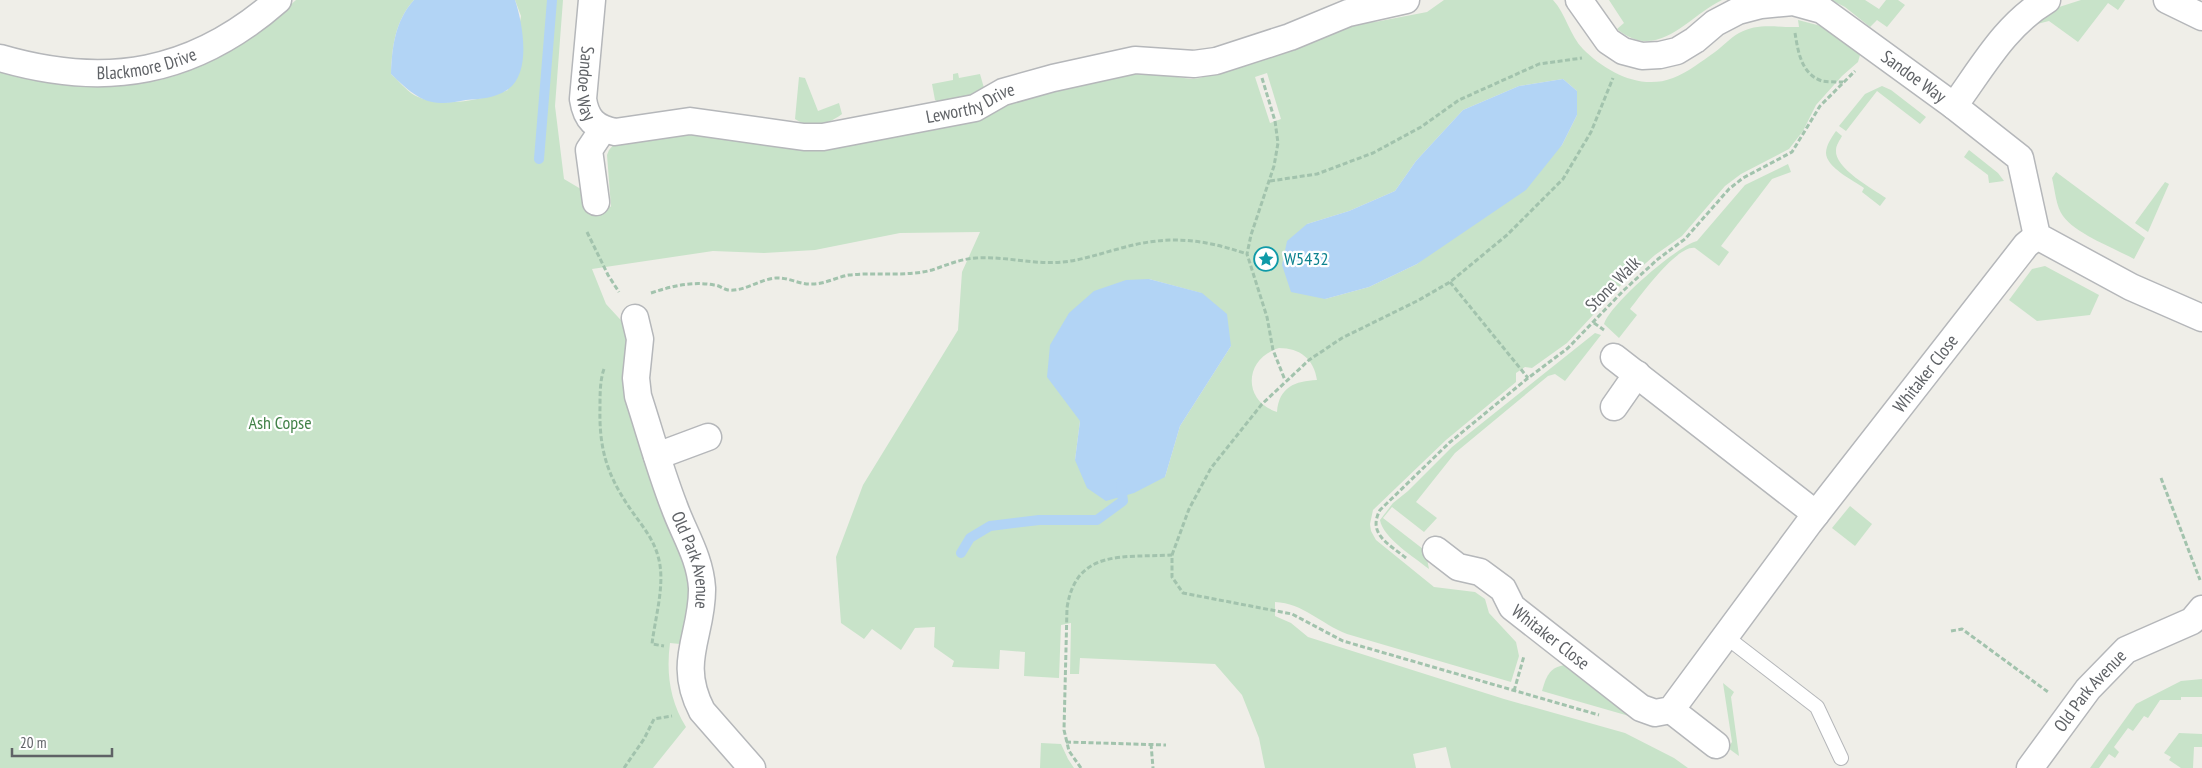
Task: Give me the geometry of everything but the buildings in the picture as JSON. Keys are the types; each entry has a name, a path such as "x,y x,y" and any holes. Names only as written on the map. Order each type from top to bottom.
{"street":[{"name":"Blackmore Drive","path":"0,58 59,71 89,73 154,68 196,54 237,33 278,0"},
{"name":"Sandoe Way","path":"592,0 583,99 585,111 592,122 603,130"},
{"name":"Leworthy Drive","path":"603,130 615,132 690,121 804,137 823,137 975,108 1003,92 1062,76 1135,60 1194,64 1216,61 1290,36 1348,13 1406,0"},
{"name":"Sandoe Way","path":"1579,0 1608,41 1624,51 1642,56 1660,55 1677,51 1695,40 1715,23 1738,11 1773,2 1793,2 1822,10 1954,106 2020,158 2038,236"},
{"path":"1954,106 2005,35 2018,21 2047,0"},
{"path":"2167,0 2202,17"},
{"path":"596,202 589,150 603,130"},
{"path":"2038,236 2131,287 2202,318"},
{"name":"Whitaker Close","path":"1436,550 1458,566 1480,572 1503,590 1512,606 1641,708 1655,713 1671,710 1816,514 2026,245 2038,236"},
{"name":"Old Park Avenue","path":"631,311 640,339 636,378 638,396 674,505 693,546 700,568 701,599 691,652 690,676 702,711 752,768"},
{"path":"1614,357 1816,514"},
{"path":"1614,407 1637,374"},
{"path":"657,456 708,437"},
{"name":"Old Park Avenue","path":"2030,768 2088,689 2126,650 2199,623"},
{"path":"1671,710 1716,745"}],"lane":[{"path":"1725,636 1818,707 1841,758"}],"path":[{"path":"1793,2 1799,58 1809,73 1822,80 1843,82"},
{"name":"Stone Walk","path":"1382,538 1375,527 1376,517 1380,510 1449,443 1528,378 1568,348 1624,290 1658,259 1685,240 1729,189 1743,178 1792,152 1820,106 1853,74 1874,47"},
{"path":"1270,181 1317,174 1373,153 1421,127 1459,100 1539,64 1624,51"},
{"path":"1514,691 1343,640 1292,614 1183,593 1172,576 1172,555 1189,509 1211,468 1256,410 1285,380 1309,360 1342,338 1419,300 1450,282 1507,235 1563,179 1591,132 1624,51"},
{"path":"1261,74 1275,121 1278,143 1270,181 1251,235 1247,254 1267,317 1273,350 1285,380"},
{"path":"596,202 582,208 584,224 608,275 631,311 651,293 683,284 717,285 727,290 739,289 774,278 814,284 846,276 912,273 932,270 952,262 975,258 1061,262 1090,258 1119,249 1162,240 1185,239 1223,245 1247,254"},
{"path":"1450,282 1528,378"},
{"path":"606,364 600,394 600,434 604,458 622,496 650,536 659,562 659,588 652,644 691,652"},
{"path":"2161,478 2202,585"},
{"path":"1081,768 1072,757 1066,742 1067,608 1074,582 1083,571 1098,562 1111,558 1172,555"},
{"path":"1951,631 1962,628 2072,710"},
{"path":"624,768 644,739 654,719 702,711"},
{"path":"1066,742 1166,745"},
{"path":"1151,744 1153,768"}],"green space":[{"name":"Ash Copse","path":"296,0 414,0 403,17 396,35 392,54 391,74 411,93 424,99 436,102 461,102 508,90 521,16 515,0 563,0 555,106 564,179 611,207 607,155 615,143 703,131 824,148 955,126 974,121 1022,97 1135,71 1191,79 1200,78 1354,23 1375,22 1427,12 1444,0 1553,0 1579,44 1592,57 1624,77 1648,82 1673,78 1684,73 1736,35 1746,30 1761,27 1799,27 1798,20 1825,27 1860,55 1858,62 1842,76 1816,105 1803,131 1789,149 1741,174 1725,186 1682,236 1655,255 1620,286 1567,343 1532,368 1525,367 1516,373 1516,382 1446,440 1373,510 1370,524 1371,531 1376,540 1434,587 1475,592 1485,599 1489,613 1516,642 1519,656 1511,682 1347,634 1294,606 1275,602 1275,616 1291,623 1308,637 1504,699 1625,733 1674,758 1688,768 1451,768 1446,747 1413,754 1416,768 1265,768 1259,738 1242,695 1215,664 1080,658 1079,674 1070,674 1071,623 1061,625 1059,678 1024,676 1025,652 1000,650 999,669 952,667 954,661 934,647 935,627 915,628 901,650 872,629 864,639 841,623 836,557 863,485 958,330 962,272 980,232 900,233 815,250 764,253 713,251 592,269 606,304 629,329 628,399 625,401 655,494 688,569 688,601 680,644 670,643 669,654 670,686 676,707 686,727 653,768 0,768 0,68 44,79 85,85 123,85 158,80 193,69 227,52 261,29","holes":["1267,73 1281,119 1270,123 1255,77","1563,79 1577,91 1577,115 1562,145 1417,264 1369,287 1325,299 1307,224 1349,211 1395,191 1416,161 1463,110 1519,86","1149,279 1201,293 1231,346 1180,426 1165,477 1075,460 1080,421","1279,348 1293,350 1305,356 1313,366 1317,380 1302,382 1290,387 1281,397 1277,412 1266,407 1253,390 1254,370 1267,353"]},
{"path":"1609,0 1722,0 1672,33 1659,39 1646,41 1632,38 1617,29 1624,23"},
{"path":"1831,0 1865,0 1879,9 1886,0 1898,0 1905,5 1887,27 1877,20 1870,27 1845,7"},
{"path":"2081,0 2125,0 2118,10 2108,3 2078,42 2049,21 2033,25 2056,8"},
{"path":"958,73 959,78 980,74 984,88 971,97 939,102 935,100 932,84 953,80 953,74"},
{"path":"799,77 805,78 818,111 839,103 842,114 831,121 819,125 807,124 795,119"},
{"path":"1882,86 1891,90 1926,117 1920,124 1877,91 1846,131 1839,126 1865,94"},
{"path":"1836,131 1842,136 1836,148 1837,157 1841,164 1864,184 1886,198 1880,206 1862,192 1864,188 1835,168 1827,158 1827,147"},
{"path":"1969,150 1998,173 2004,181 1989,183 1988,175 1964,157"},
{"path":"1788,164 1791,172 1772,179 1721,246 1729,252 1719,266 1695,248 1687,249 1669,262 1635,302 1630,309 1637,315 1619,338 1604,324 1618,303 1645,277 1675,253 1697,241 1745,185"},
{"path":"2056,172 2145,238 2134,259 2086,235 2069,223 2063,216 2057,203 2052,178"},
{"path":"2165,182 2169,184 2148,232 2135,223"},
{"path":"2045,266 2099,295 2090,315 2037,321 2009,300 2032,269"},
{"path":"1595,333 1601,335 1565,381 1555,374 1548,376 1455,453 1416,502 1437,518 1424,532 1392,507 1383,518 1423,549 1429,569 1387,534 1380,520 1393,503 1408,491 1452,447"},
{"path":"1850,506 1872,524 1855,546 1832,528"},
{"path":"1564,665 1573,668 1629,716 1542,691 1549,674 1555,668"},
{"path":"2202,679 2202,697 2160,700 2148,718 2144,716 2133,731 2128,728 2114,747 2119,752 2115,758 2109,754 2099,768 2090,768 2136,704 2181,681"},
{"path":"1723,683 1734,692 1731,697 1739,756 1728,748 1732,742"},
{"path":"2179,733 2202,734 2202,747 2194,747 2193,768 2181,768 2169,760 2171,757 2164,753"},
{"path":"1041,743 1061,744 1074,768 1040,768"}],"water":[{"path":"414,0 515,0 523,35 523,61 515,83 502,93 482,99 446,103 428,101 408,90 391,74 391,64 399,26"},
{"path":"1563,79 1577,91 1577,115 1562,145 1526,190 1417,264 1369,287 1325,299 1291,292 1282,265 1287,241 1307,224 1349,211 1395,191 1416,161 1463,110 1519,86"},
{"path":"1149,279 1202,293 1227,314 1231,346 1180,426 1165,477 1134,493 1106,501 1087,488 1075,460 1080,421 1047,377 1050,345 1069,313 1094,291 1126,280"}],"waterway":[{"path":"539,159 552,0"},
{"path":"961,553 970,538 990,526 1039,520 1097,520 1123,501 1121,485"}],"place":[{"name":"W5432","path":"1266,259"}]}
